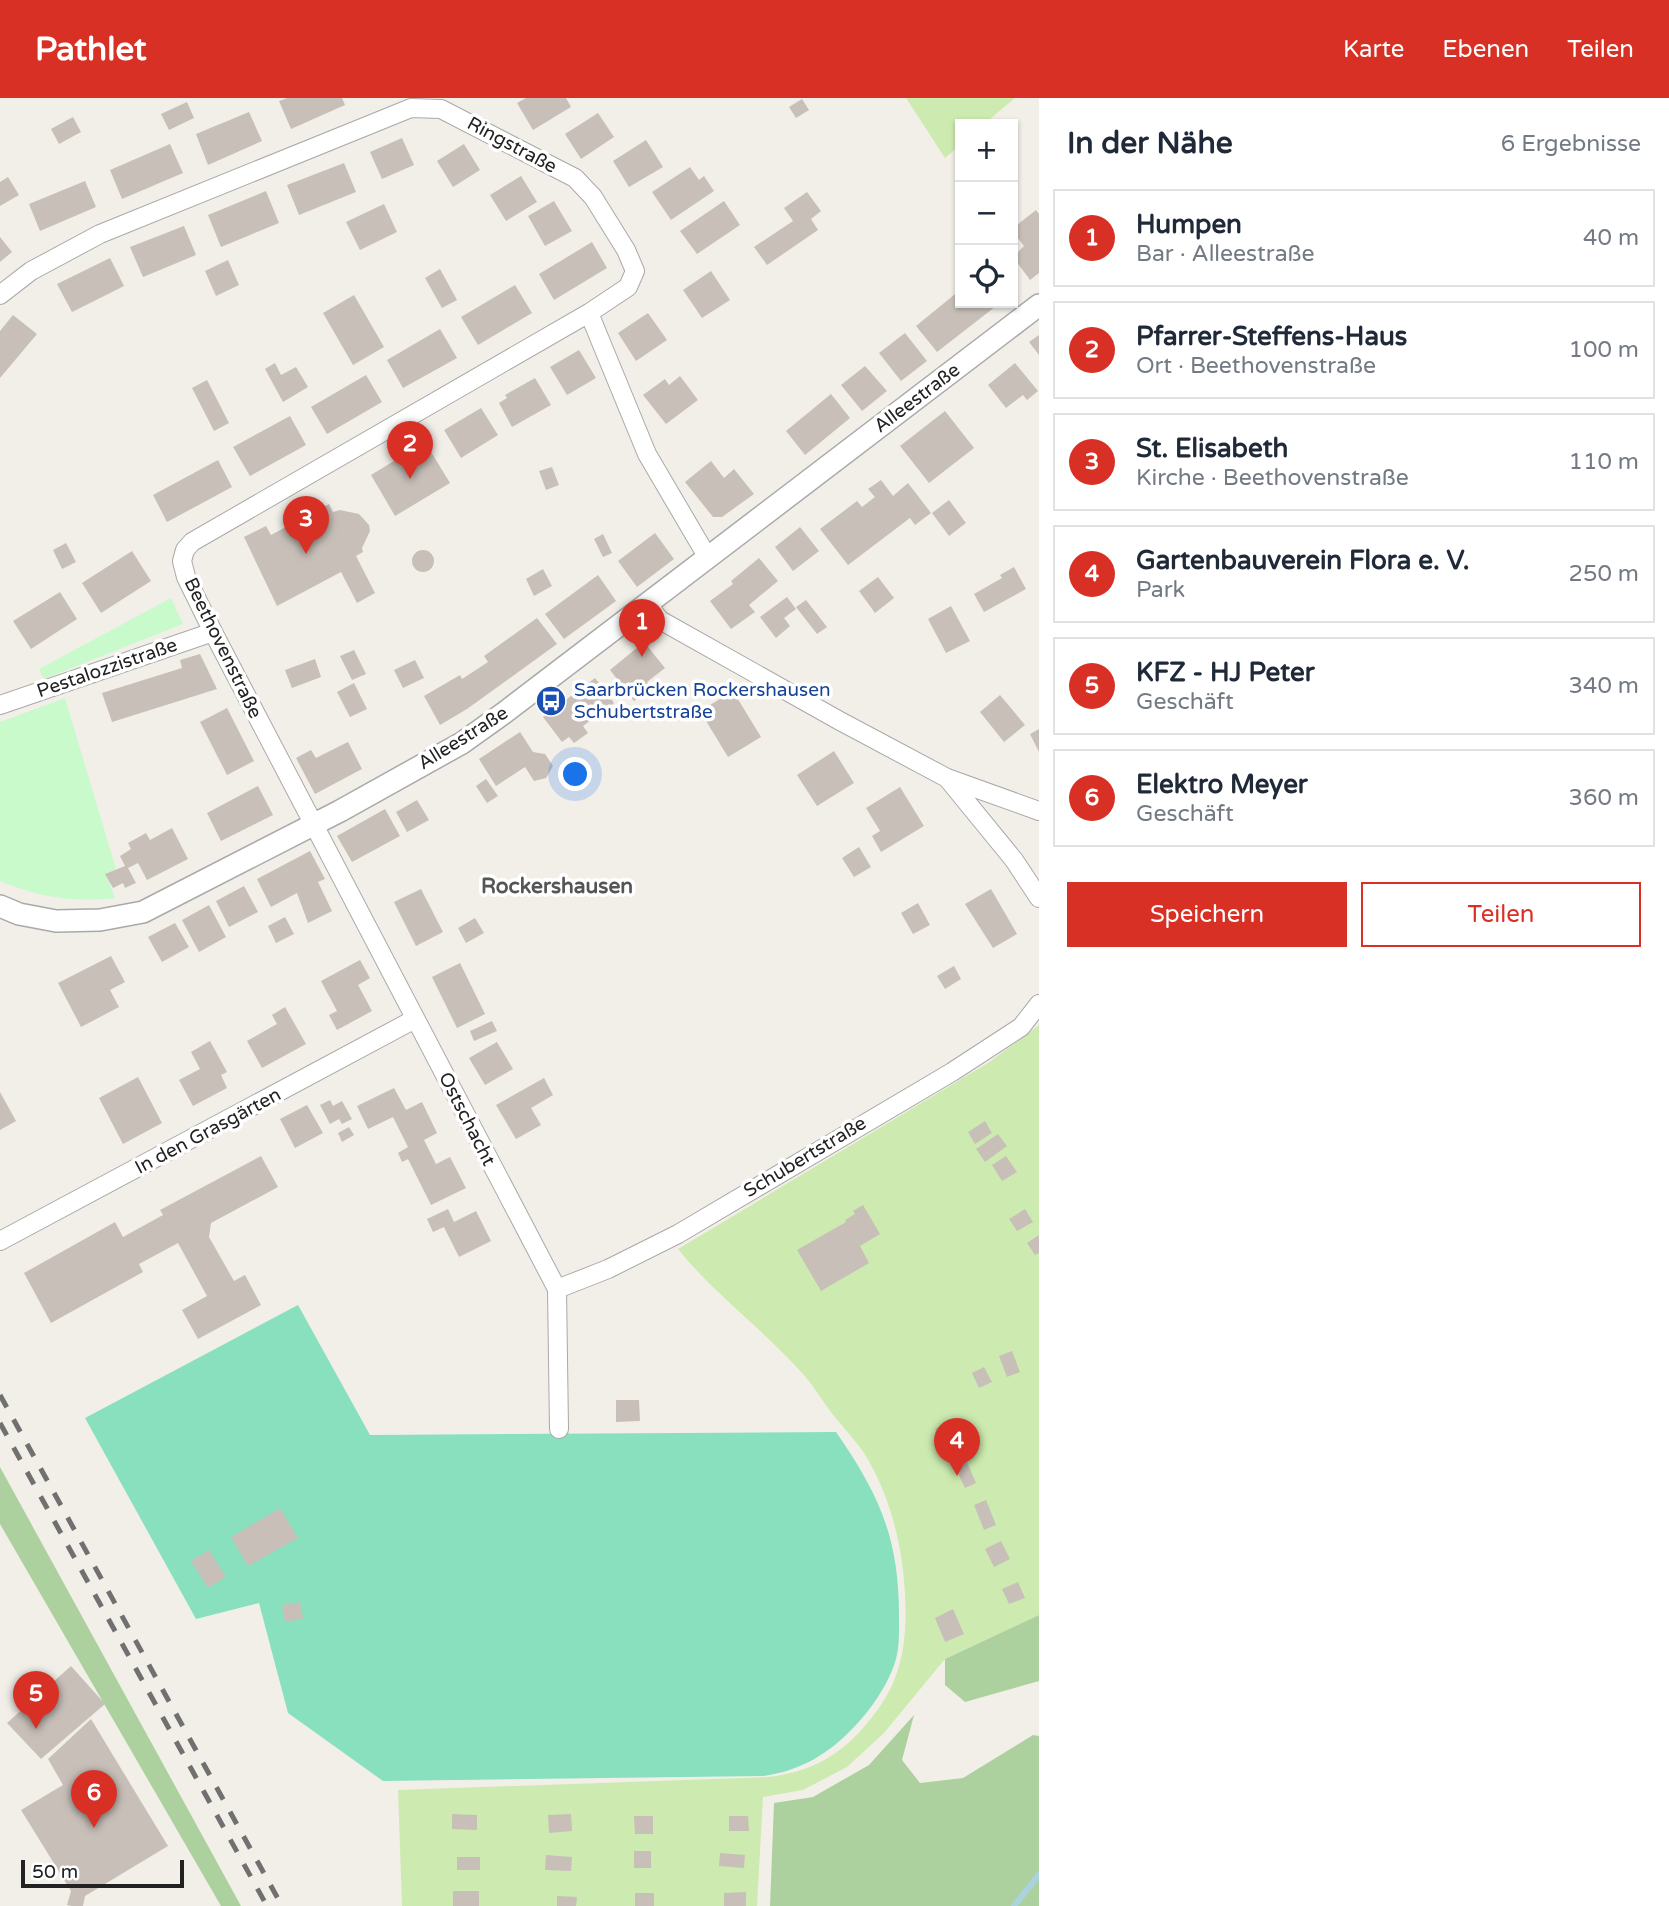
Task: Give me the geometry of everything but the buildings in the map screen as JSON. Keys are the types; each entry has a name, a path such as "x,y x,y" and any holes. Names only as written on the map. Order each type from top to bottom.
{"street":[{"name":"Ringstraße","path":"0,295 31,271 100,234 411,108 441,109 575,178 593,197 626,250 635,271 628,287 589,313"},
{"name":"Alleestraße","path":"0,906 19,914 56,921 100,920 143,912 312,825 461,743 1039,305"},
{"path":"589,313 647,454 708,558"},
{"name":"Beethovenstraße","path":"312,825 186,577 182,561 185,550 192,542 589,313"},
{"path":"647,604 660,620 947,778 1039,811"},
{"name":"Pestalozzistraße","path":"0,705 213,632"},
{"path":"947,778 1014,860 1039,898"},
{"name":"Ostschacht","path":"312,825 557,1289 559,1429"},
{"name":"Schubertstraße","path":"557,1289 608,1269 678,1234 952,1072 1021,1027 1039,1004"},
{"name":"In den Grasgärten","path":"0,1241 415,1019"}],"green space":[{"path":"906,98 1015,98 990,119 955,119 955,149 945,158"},
{"path":"171,598 183,624 44,679 39,669"},
{"path":"65,698 116,869 106,874 115,898 85,900 56,897 0,881 0,722"},
{"path":"1039,1025 1039,1615 945,1659 884,1733 847,1767 803,1790 763,1797 757,1906 402,1906 398,1790 768,1777 805,1769 820,1762 848,1743 872,1718 896,1677 904,1637 904,1577 894,1521 881,1486 864,1453 806,1378 678,1249 988,1063"},
{"path":"298,1305 370,1435 836,1432 875,1497 884,1518 895,1563 899,1615 898,1649 890,1676 877,1699 835,1745 813,1760 777,1774 383,1781 288,1713 259,1603 196,1619 85,1418"},
{"path":"0,1467 241,1906 221,1906 0,1524"},
{"path":"1039,1615 1039,1681 965,1702 945,1685 945,1659"},
{"path":"914,1715 902,1760 920,1783 963,1778 1033,1735 1039,1736 1039,1906 770,1906 774,1803 813,1797 869,1765"}],"waterway":[{"path":"1014,1906 1039,1875"}],"railway":[{"path":"0,1395 282,1906"},
{"path":"0,1423 267,1906"}],"place":[{"name":"Pfarrer-Steffens-Haus","path":"410,479"},
{"name":"St. Elisabeth","path":"306,554"},
{"name":"Humpen","path":"642,657"},
{"name":"Saarbrücken Rockershausen Schubertstraße","path":"551,701"},
{"name":"Gartenbauverein Flora e. V.","path":"957,1476"},
{"name":"KFZ - HJ Peter","path":"36,1729"},
{"name":"Elektro Meyer","path":"94,1828"}],"district":[{"name":"Rockershausen","path":"557,886"}]}
